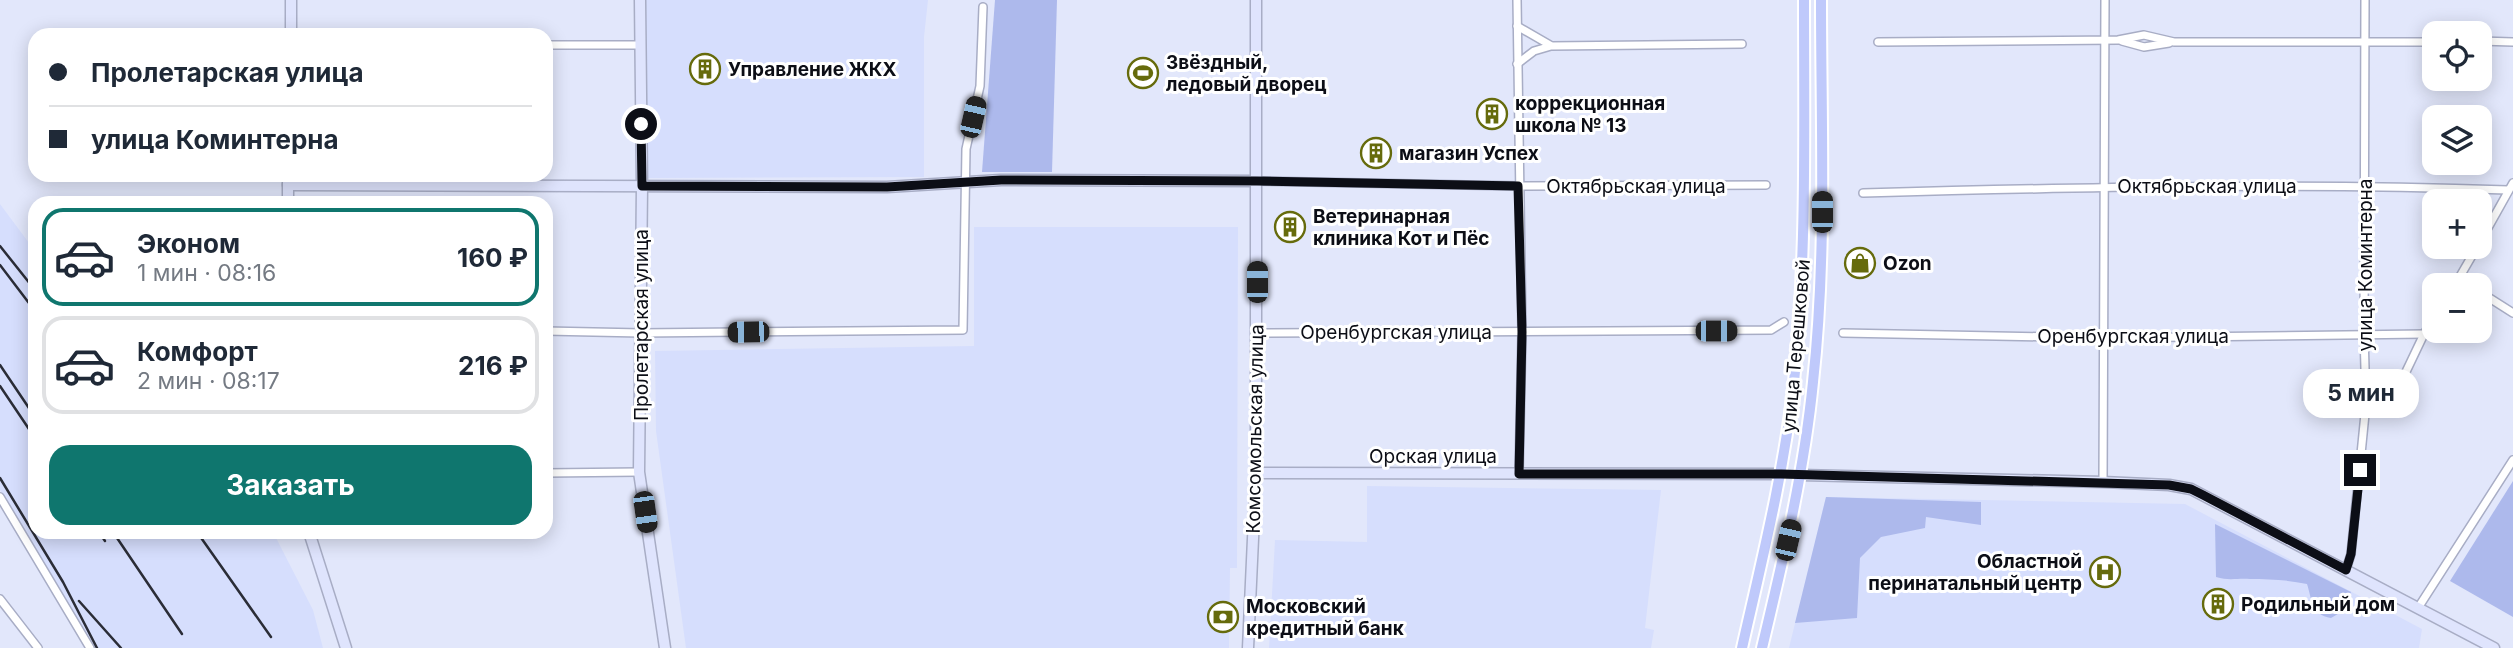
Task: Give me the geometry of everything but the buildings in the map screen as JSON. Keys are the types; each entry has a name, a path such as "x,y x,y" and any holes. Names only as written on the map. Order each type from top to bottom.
{"main road":[{"path":"291,0 291,28"},
{"name":"Пролетарская улица","path":"640,0 642,186 639,472 665,648"},
{"name":"Комсомольская улица","path":"1248,648 1256,473 1256,0"},
{"name":"улица Терешковой","path":"1742,648 1781,474 1794,382 1802,235 1804,0"},
{"name":"улица Терешковой","path":"1762,648 1794,512 1814,382 1820,303 1821,0"},
{"name":"Октябрьская улица","path":"406,182 887,187 1001,180 1257,181"},
{"name":"Орская улица","path":"1256,473 1781,474 2169,485 2191,489 2494,648"},
{"path":"311,539 346,648"}],"street":[{"path":"1517,0 1522,332 1519,474"},
{"path":"2103,482 2105,0"},
{"name":"улица Коминтерна","path":"2346,570 2351,554 2366,404 2365,0"},
{"path":"553,331 963,330 967,149 981,86 983,7"},
{"path":"1517,26 1551,46"},
{"path":"2118,40 2144,35 2174,42"},
{"path":"1878,42 2104,39 2144,47 2174,42 2422,42"},
{"path":"2492,41 2513,42"},
{"path":"1517,64 1534,51 1551,46 1742,44"},
{"path":"553,45 640,45"},
{"name":"Октябрьская улица","path":"1257,181 1518,186 1766,186"},
{"name":"Октябрьская улица","path":"1863,193 2105,186 2511,187"},
{"path":"2492,221 2511,187"},
{"path":"2492,300 2513,313"},
{"name":"Оренбургская улица","path":"1257,333 1771,330 1784,322"},
{"name":"Оренбургская улица","path":"1843,333 2105,338 2422,334"},
{"path":"2366,404 2393,399 2422,338"},
{"path":"2418,608 2513,460"},
{"path":"553,473 639,472"},
{"path":"0,497 90,648"},
{"path":"0,599 38,648"}],"shaded area":[{"path":"646,0 928,0 924,37 924,177 647,178"},
{"path":"995,0 1057,0 1052,172 982,172"},
{"path":"0,204 28,242 28,538 0,490"},
{"path":"974,227 1238,227 1237,568 1230,568 1229,648 686,648 656,431 655,351 974,346"},
{"path":"2513,481 2513,617 2450,581"},
{"path":"1367,486 1661,490 1645,628 1654,630 1651,648 1269,648 1275,540 1367,542"},
{"path":"1826,497 2185,504 2422,629 2419,648 1789,648"},
{"path":"1826,497 1981,502 1981,525 1926,517 1925,528 1881,537 1860,558 1857,618 1795,623"},
{"path":"2215,524 2351,592 2343,611 2331,618 2320,614 2313,606 2307,584 2216,577"},
{"path":"29,539 277,539 313,610 323,648 93,648"}],"railway":[{"path":"0,246 28,281"},
{"path":"0,265 28,302"},
{"path":"0,365 28,407"},
{"path":"0,386 28,428"},
{"path":"0,478 28,524"},
{"path":"37,539 97,648"},
{"path":"118,539 182,634"},
{"path":"202,539 271,637"},
{"path":"79,601 121,648"}],"place":[{"name":"Управление ЖКХ","path":"705,69"},
{"name":"Звёздный, ледовый дворец","path":"1143,73"},
{"name":"коррекционная школа № 13","path":"1492,114"},
{"name":"магазин Успех","path":"1376,153"},
{"name":"Ветеринарная клиника Кот и Пёс","path":"1290,227"},
{"name":"Ozon","path":"1860,263"},
{"name":"Областной перинатальный центр","path":"2105,572"},
{"name":"Родильный дом","path":"2218,604"},
{"name":"Московский кредитный банк","path":"1223,617"}],"route":[{"path":"641,124 642,186 887,187 1001,180 1518,186 1522,332 1519,474 1781,474 2169,485 2191,489 2346,570 2351,554 2360,470"}]}
